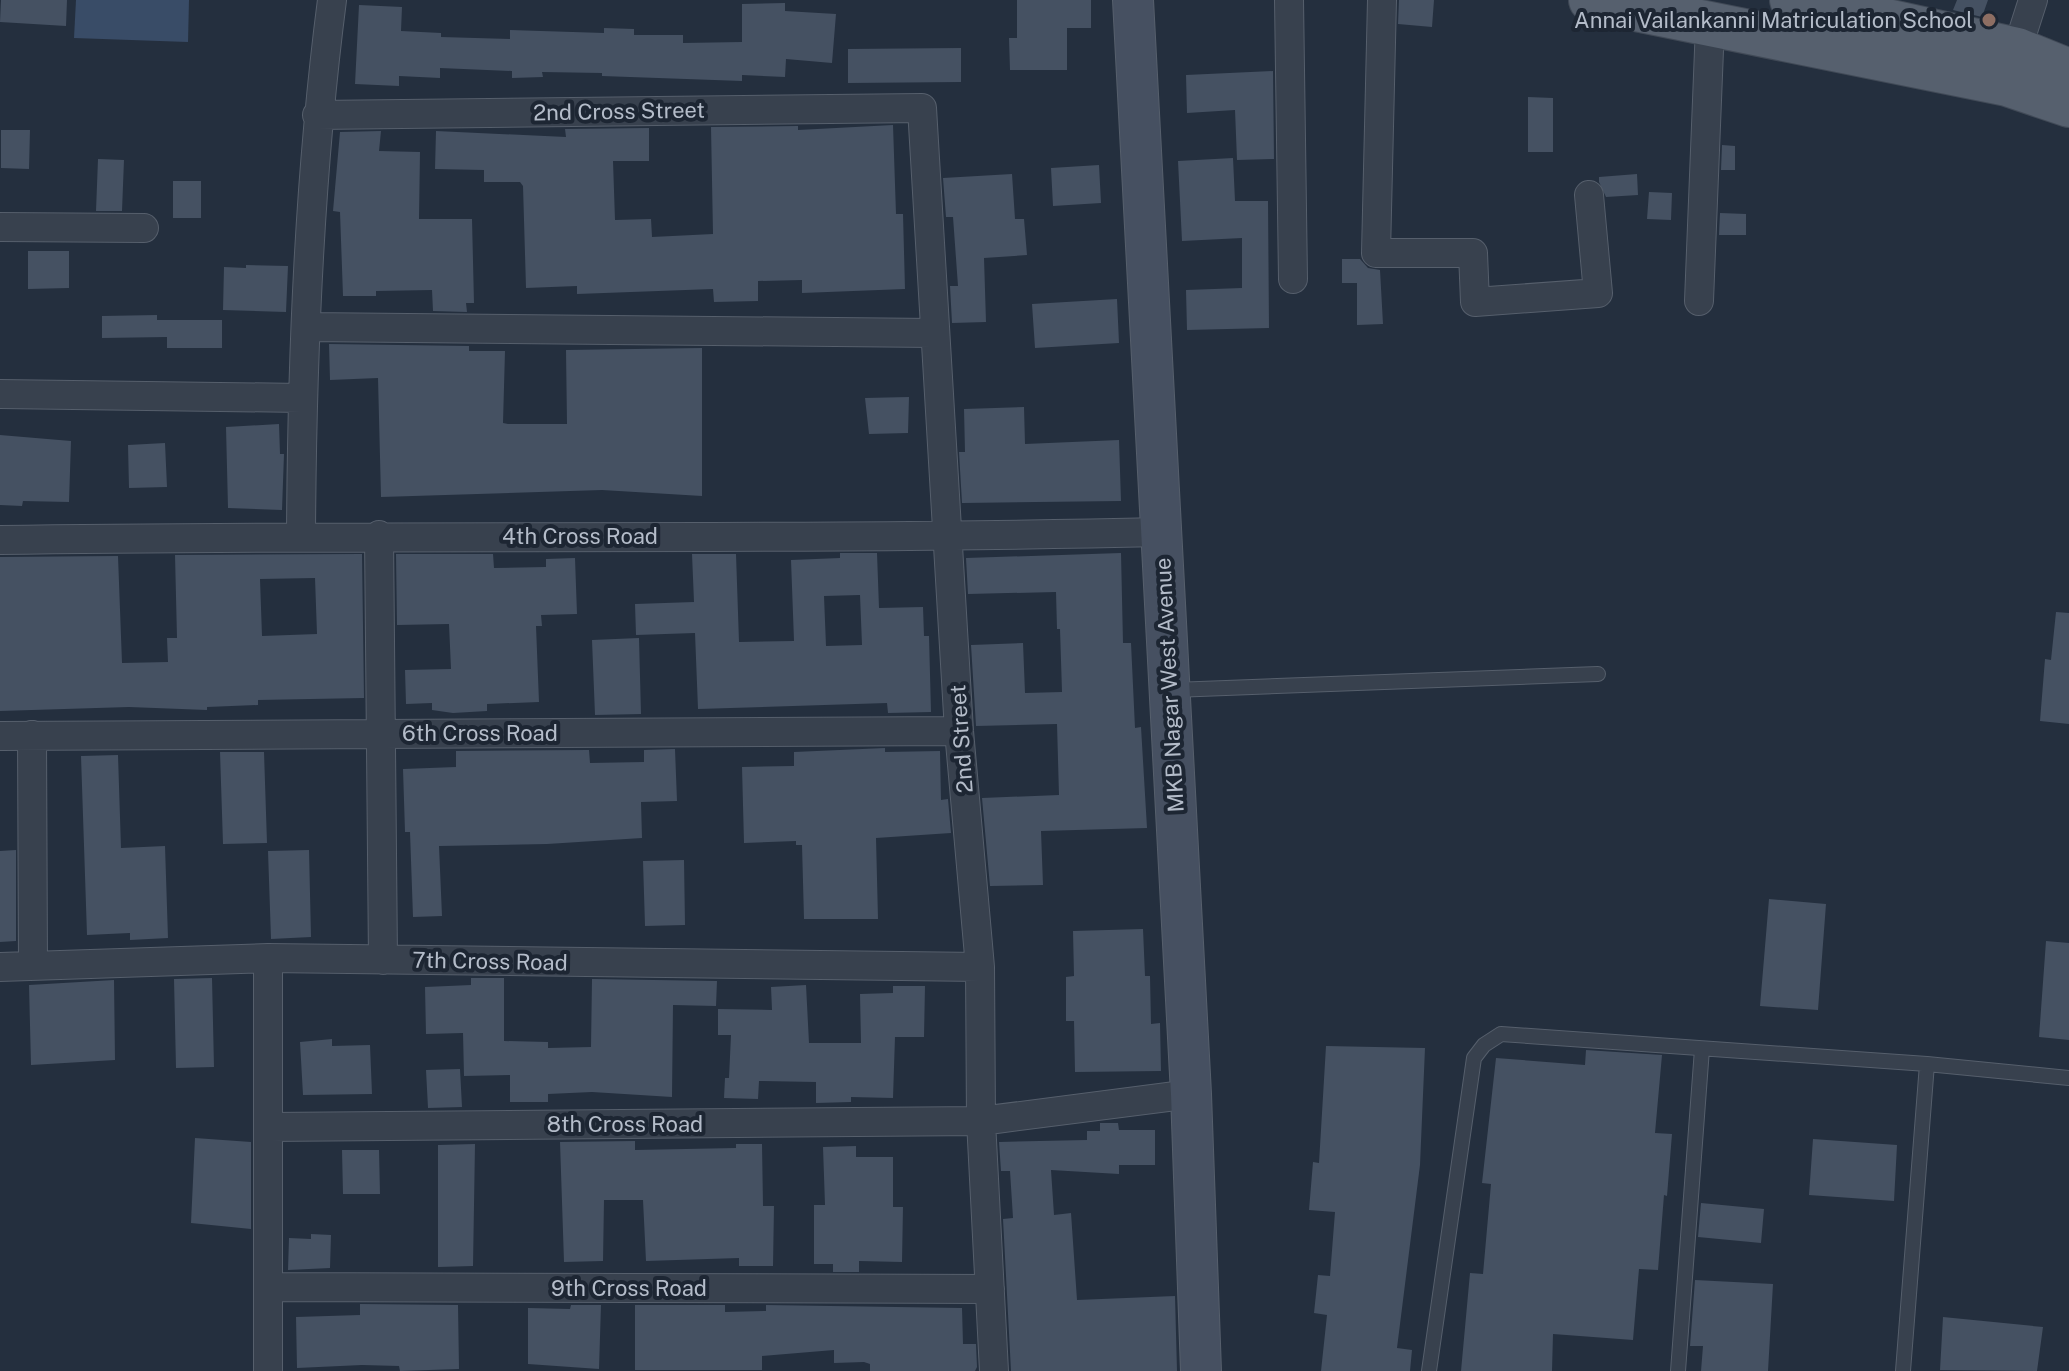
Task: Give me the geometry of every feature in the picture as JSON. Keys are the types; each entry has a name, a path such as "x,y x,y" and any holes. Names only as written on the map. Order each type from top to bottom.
{"main road":[{"name":"MKB Nagar West Avenue","path":"1133,0 1191,1094 1201,1371"},
{"path":"1591,0 2007,84 2069,105"},
{"path":"1792,0 2017,50 2069,71"}],"street":[{"path":"301,535 302,398 317,115 332,0"},
{"path":"1289,0 1293,279"},
{"path":"1382,0 1376,253 1473,253 1475,302 1598,293 1589,195"},
{"path":"2017,50 2033,0"},
{"path":"1699,301 1710,25"},
{"name":"2nd Cross Street","path":"317,115 922,108"},
{"name":"2nd Street","path":"922,108 959,731 980,967 981,1121 994,1371"},
{"path":"0,227 144,228"},
{"path":"307,327 933,333"},
{"path":"0,394 302,398"},
{"name":"4th Cross Road","path":"0,540 301,535 948,537 1161,532"},
{"path":"379,535 383,960"},
{"name":"6th Cross Road","path":"0,736 959,731"},
{"path":"32,735 33,966"},
{"path":"268,958 268,1371"},
{"name":"7th Cross Road","path":"0,967 268,958 980,967"},
{"name":"8th Cross Road","path":"269,1127 981,1121 1191,1094"},
{"name":"9th Cross Road","path":"268,1287 990,1289"}],"lane":[{"path":"1168,691 1598,674"},
{"path":"1429,1371 1474,1058 1484,1045 1501,1034 1927,1064 2069,1078"},
{"path":"1678,1371 1702,1049"},
{"path":"1903,1371 1927,1064"}],"water":[{"path":"76,0 189,0 188,42 74,38"}],"building":[{"path":"1,0 67,0 66,26 0,22"},
{"path":"1017,0 1091,0 1091,28 1067,28 1067,70 1010,70 1009,38 1017,38"},
{"path":"1399,0 1434,0 1432,27 1398,24"},
{"path":"1957,0 1988,0 1982,17 1953,10"},
{"path":"785,3 785,11 836,14 832,63 786,59 785,77 742,75 742,81 542,72 543,77 512,78 512,71 440,68 440,78 399,76 399,86 355,84 359,5 402,7 401,31 441,33 441,37 510,39 510,30 604,33 604,28 634,29 634,35 683,35 683,43 742,42 742,4"},
{"path":"961,48 961,82 848,83 848,49"},
{"path":"1273,71 1274,159 1237,160 1235,110 1187,113 1186,75"},
{"path":"1528,97 1553,98 1553,152 1528,152"},
{"path":"893,125 896,214 903,214 905,289 802,293 802,280 758,281 758,301 714,302 713,289 577,294 577,286 526,288 523,186 520,182 484,182 484,170 435,169 436,131 566,137 565,129 649,128 649,161 613,161 615,220 651,219 652,237 713,234 711,127 798,126 798,130"},
{"path":"1,130 30,130 29,169 1,168"},
{"path":"381,131 379,151 420,152 419,219 472,219 474,303 466,303 467,312 433,311 432,290 376,291 376,296 343,296 340,212 333,211 340,132"},
{"path":"1722,145 1735,146 1735,170 1721,170"},
{"path":"1233,158 1235,201 1268,201 1269,328 1187,330 1186,290 1242,288 1242,238 1182,241 1178,161"},
{"path":"98,159 124,160 122,211 96,211"},
{"path":"1099,165 1101,203 1053,206 1051,168"},
{"path":"1012,174 1015,219 1024,219 1027,255 984,258 986,322 952,323 950,286 958,286 953,217 946,217 943,178"},
{"path":"1637,174 1638,195 1606,197 1599,182 1599,177"},
{"path":"173,181 201,181 201,218 173,218"},
{"path":"1649,192 1672,193 1671,220 1647,219"},
{"path":"1720,213 1746,214 1746,235 1719,235"},
{"path":"28,251 69,251 69,288 28,289"},
{"path":"1342,259 1360,259 1368,268 1380,270 1383,324 1357,325 1357,283 1342,283"},
{"path":"246,265 288,266 286,312 223,310 224,267 246,268"},
{"path":"1117,299 1119,343 1035,348 1032,304"},
{"path":"157,315 157,320 222,320 222,348 167,348 167,337 102,338 102,316"},
{"path":"329,344 469,346 469,351 505,351 503,423 508,424 567,424 566,350 702,348 702,496 602,490 381,497 378,378 330,380"},
{"path":"909,397 908,433 869,434 865,398"},
{"path":"1024,407 1025,444 1119,440 1121,501 962,503 959,452 965,452 964,409"},
{"path":"279,424 280,454 284,454 282,510 228,508 226,427"},
{"path":"0,435 71,441 69,502 23,501 22,506 0,505"},
{"path":"165,443 167,487 129,488 128,445"},
{"path":"840,553 877,553 879,608 923,607 924,636 929,636 931,712 888,713 887,703 698,709 695,633 636,635 635,604 694,602 692,554 736,554 739,642 794,641 791,560 840,558","holes":["860,595 862,645 826,646 824,596"]},
{"path":"1121,553 1123,643 1131,643 1135,728 1141,727 1147,828 1041,831 1043,885 990,886 982,798 1059,795 1057,724 976,726 971,645 1023,643 1025,693 1062,692 1060,629 1057,629 1056,592 968,594 966,558"},
{"path":"362,554 364,698 258,700 258,705 207,707 207,710 129,707 0,711 0,557 118,556 122,663 168,662 167,638 177,638 175,555","holes":["315,578 317,634 262,636 260,579"]},
{"path":"396,554 493,554 494,568 546,567 546,559 575,558 577,614 541,615 542,626 536,626 539,702 487,704 487,711 453,713 432,710 432,703 406,704 405,670 451,669 449,624 397,625"},
{"path":"2056,612 2069,613 2069,724 2040,721 2045,659 2051,660"},
{"path":"639,638 641,714 595,715 592,640"},
{"path":"885,748 885,752 940,751 941,800 948,799 951,833 876,838 878,919 804,919 802,845 796,845 796,841 744,843 742,767 794,766 794,752"},
{"path":"675,749 677,801 641,802 642,838 439,846 442,916 413,917 410,832 405,832 403,769 456,767 456,751 589,750 590,763 644,762 644,750"},
{"path":"220,752 264,752 267,843 223,844"},
{"path":"118,755 121,848 165,846 168,938 130,940 130,933 87,935 81,756"},
{"path":"16,850 16,941 0,942 0,851"},
{"path":"309,850 311,937 271,939 268,851"},
{"path":"684,860 685,925 645,926 643,861"},
{"path":"1769,899 1826,904 1818,1010 1760,1006"},
{"path":"1143,929 1145,976 1150,976 1151,1024 1160,1023 1161,1071 1075,1072 1074,1021 1066,1021 1066,977 1074,976 1073,931"},
{"path":"2046,941 2069,943 2069,1040 2039,1037"},
{"path":"212,978 214,1067 176,1068 174,979"},
{"path":"471,978 504,978 504,1041 548,1042 548,1048 591,1047 592,979 717,981 716,1006 673,1005 672,1097 592,1092 548,1094 548,1102 510,1102 510,1075 464,1076 463,1033 426,1034 425,987 471,985"},
{"path":"114,980 115,1060 31,1065 29,985"},
{"path":"806,985 809,1043 861,1043 860,994 893,993 893,986 925,986 924,1037 895,1037 893,1098 851,1097 851,1102 816,1103 816,1082 759,1081 758,1099 724,1098 725,1078 729,1078 731,1035 718,1035 718,1009 772,1010 771,987"},
{"path":"332,1039 332,1046 370,1045 372,1094 303,1095 300,1042"},
{"path":"1326,1046 1425,1048 1420,1165 1397,1348 1412,1350 1410,1371 1321,1371 1327,1315 1314,1313 1318,1275 1330,1276 1335,1212 1309,1210 1313,1162 1319,1163"},
{"path":"1586,1050 1662,1055 1655,1133 1672,1134 1667,1196 1664,1195 1658,1270 1639,1269 1633,1340 1553,1334 1552,1371 1461,1371 1470,1273 1483,1274 1491,1184 1482,1183 1496,1058 1585,1065"},
{"path":"460,1069 462,1107 428,1108 426,1070"},
{"path":"1100,1123 1118,1123 1119,1130 1155,1130 1155,1165 1119,1165 1119,1174 1051,1170 1054,1215 1071,1213 1077,1300 1175,1296 1177,1371 1011,1371 1003,1219 1013,1218 1010,1171 1001,1171 999,1142 1087,1140 1087,1131 1100,1131"},
{"path":"195,1138 251,1142 251,1229 191,1223"},
{"path":"1813,1139 1897,1145 1894,1201 1809,1195"},
{"path":"635,1141 635,1150 736,1148 736,1144 762,1144 763,1206 774,1206 773,1266 739,1266 739,1258 646,1261 643,1200 604,1200 603,1261 564,1262 560,1142"},
{"path":"475,1144 473,1266 438,1267 438,1145"},
{"path":"856,1146 856,1157 893,1157 893,1207 903,1207 902,1262 859,1261 859,1272 833,1272 833,1264 814,1264 814,1205 825,1205 823,1147"},
{"path":"342,1150 379,1150 380,1194 343,1194"},
{"path":"1701,1203 1764,1209 1761,1243 1698,1237"},
{"path":"311,1234 331,1235 330,1268 288,1270 289,1238 311,1239"},
{"path":"1695,1280 1773,1284 1768,1371 1701,1371 1703,1346 1690,1346"},
{"path":"360,1304 458,1305 459,1369 400,1371 399,1366 362,1365 297,1368 296,1317 360,1315"},
{"path":"571,1305 601,1305 599,1369 528,1364 528,1308 570,1309"},
{"path":"635,1305 725,1305 725,1312 766,1311 766,1305 962,1308 963,1344 976,1344 977,1367 975,1371 870,1371 870,1364 864,1362 834,1363 834,1350 762,1356 762,1370 635,1370"},
{"path":"1943,1317 2043,1327 2037,1371 1940,1370"}],"place":[{"name":"Annai Vailankanni Matriculation School","path":"1989,20"}]}
